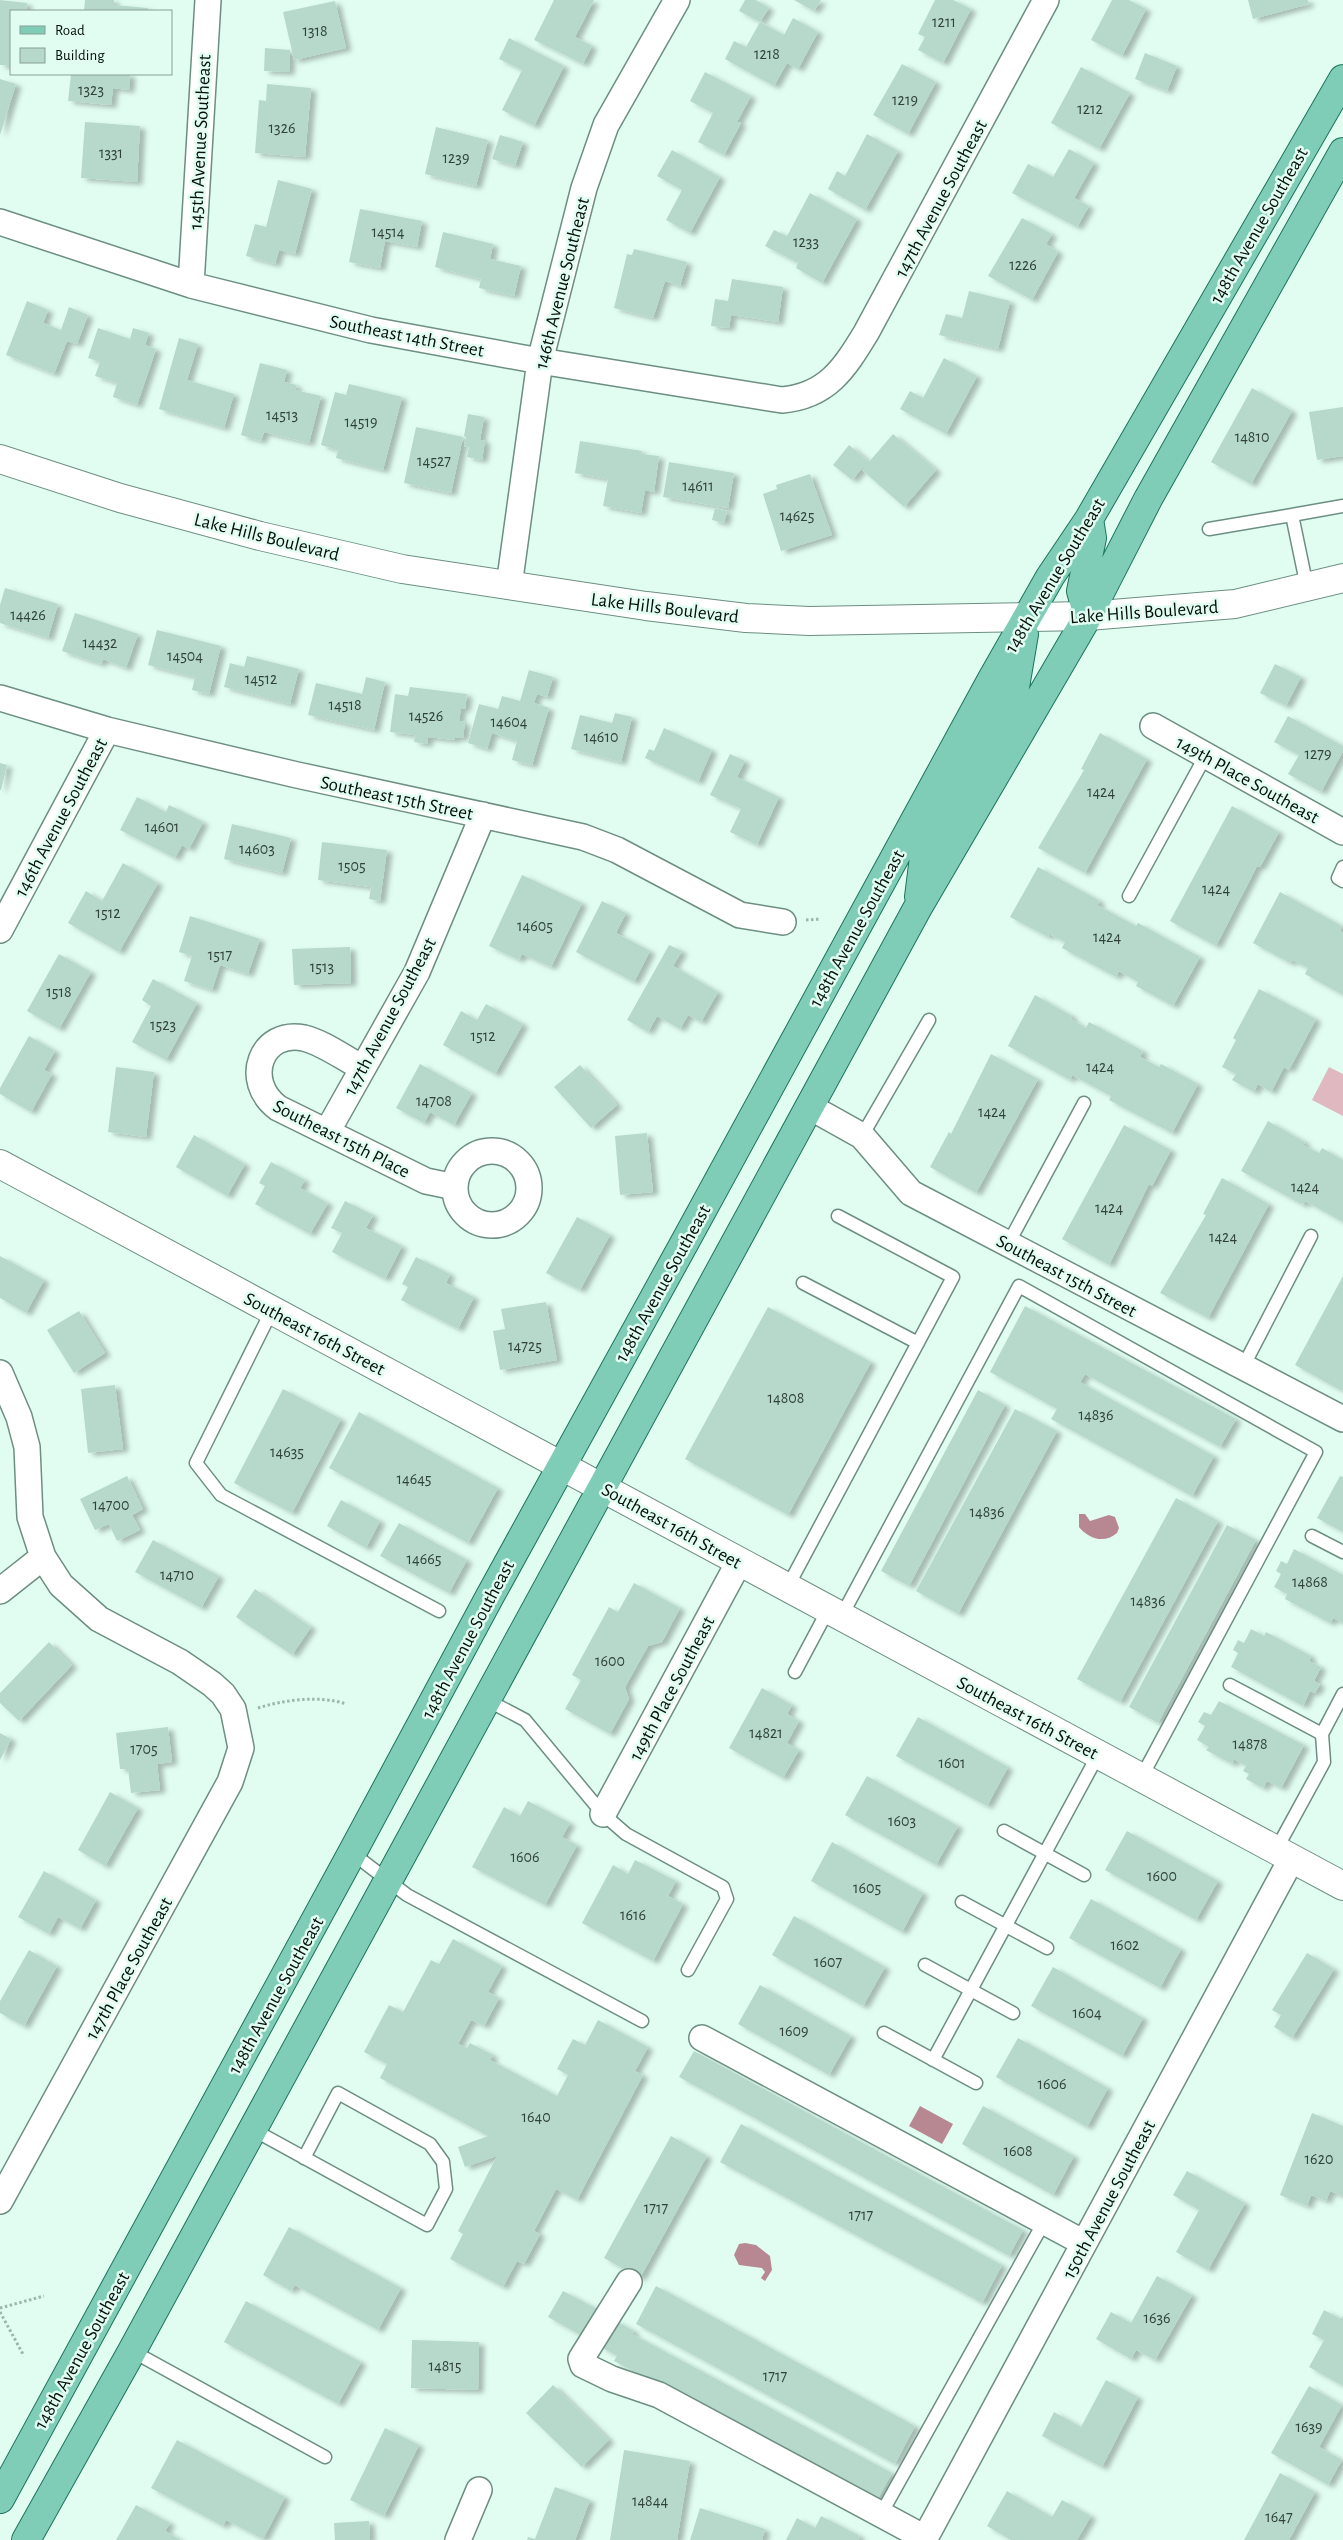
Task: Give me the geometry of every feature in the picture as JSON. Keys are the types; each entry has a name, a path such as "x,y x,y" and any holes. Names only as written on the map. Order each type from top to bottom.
{"main road":[{"name":"148th Avenue Southeast","path":"0,2499 562,1465 1027,616 1089,518 1343,79"},
{"name":"148th Avenue Southeast","path":"26,2540 132,2351 485,1699 917,909 1088,616 1148,499 1343,152"},
{"path":"1088,616 1081,591 1092,538 1089,518"},
{"path":"917,909 924,857 1014,693 1027,616"}],"street":[{"name":"145th Avenue Southeast","path":"191,285 208,0"},
{"name":"146th Avenue Southeast","path":"508,586 540,361 584,188 606,125 677,0"},
{"name":"147th Avenue Southeast","path":"822,387 846,366 866,333 1046,0"},
{"name":"Southeast 14th Street","path":"0,222 191,285 371,330 540,361 782,400 802,398 822,387"},
{"name":"Lake Hills Boulevard","path":"0,459 120,498 260,536 402,569 646,606 773,619 809,621 1088,616 1235,604 1343,578"},
{"name":"Southeast 15th Street","path":"0,698 107,730 583,837 617,850 740,915 783,922"},
{"name":"149th Place Southeast","path":"1153,726 1343,832"},
{"name":"146th Avenue Southeast","path":"0,930 107,730"},
{"name":"147th Avenue Southeast","path":"327,1132 417,972 483,815"},
{"name":"Southeast 15th Place","path":"363,1068 304,1038 281,1040 270,1047 263,1056 258,1079 267,1100 278,1108 426,1181 456,1187"},
{"name":"Southeast 15th Street","path":"810,1107 862,1136 911,1194 1343,1419"},
{"name":"Southeast 16th Street","path":"0,1164 1343,1886"},
{"path":"0,1373 19,1418 27,1447 30,1518 43,1556 61,1585 99,1619 180,1662 212,1684 223,1694 233,1710 236,1724"},
{"path":"0,1591 43,1556"},
{"name":"149th Place Southeast","path":"603,1814 739,1562"},
{"name":"147th Place Southeast","path":"0,2200 230,1782 241,1748 236,1724"},
{"name":"150th Avenue Southeast","path":"924,2539 1084,2243 1284,1854"},
{"path":"702,2038 1084,2243"},
{"path":"629,2282 581,2359 583,2365 612,2379 659,2394 924,2539"},
{"path":"458,2540 479,2490"}],"lane":[{"path":"1209,529 1343,506"},
{"path":"1292,515 1307,587"},
{"path":"1129,896 1206,755"},
{"path":"1343,867 1338,878 1343,881"},
{"path":"862,1136 929,1020"},
{"path":"1008,1244 1084,1103"},
{"path":"787,1588 953,1277 838,1216"},
{"path":"1243,1367 1312,1236"},
{"path":"803,1283 918,1343"},
{"path":"795,1672 834,1613 1019,1286 1316,1452 1141,1778"},
{"path":"272,1310 196,1463 221,1495 438,1610"},
{"path":"1312,1536 1343,1552"},
{"path":"1230,1685 1322,1734"},
{"path":"1284,1854 1324,1762 1322,1734 1343,1694"},
{"path":"485,1699 525,1720 603,1814 626,1834 723,1887 727,1899 688,1970"},
{"path":"933,2060 1098,1755"},
{"path":"1004,1831 1084,1875"},
{"path":"352,1853 407,1895 642,2021"},
{"path":"962,1902 1047,1948"},
{"path":"925,1965 1013,2013"},
{"path":"884,2032 976,2083"},
{"path":"252,2129 304,2158 427,2225 446,2188 443,2162 430,2144 338,2093 304,2158"},
{"path":"881,2514 1044,2222"},
{"path":"132,2351 325,2457"}],"path":[{"path":"236,1724 259,1707 317,1699 335,1700 346,1704"},
{"path":"0,2308 44,2296"},
{"path":"0,2312 24,2356"}],"shaded area":[{"path":"1329,1067 1343,1074 1343,1116 1312,1100"},
{"path":"1079,1514 1085,1514 1090,1521 1109,1515 1115,1517 1119,1528 1117,1533 1102,1539 1087,1535 1079,1527"},
{"path":"920,2106 953,2124 942,2144 909,2126"},
{"path":"739,2244 756,2245 770,2256 772,2270 765,2281 761,2278 765,2272 762,2268 739,2265 734,2255"}],"building":[{"path":"0,0 27,3 26,10 10,10 10,66 0,65"},
{"path":"85,0 114,0 114,5 148,8 148,10 84,10"},
{"path":"554,0 594,0 575,37 592,46 583,64 534,40"},
{"path":"745,0 756,0 769,8 760,22 739,11"},
{"path":"794,0 821,0 814,11"},
{"path":"935,0 953,0 971,9 943,63 918,50 925,37 918,34"},
{"path":"1112,0 1129,0 1146,9 1122,56 1091,40"},
{"path":"1248,0 1308,0 1309,4 1253,19"},
{"path":"335,1 346,48 294,60 283,12"},
{"path":"793,18 818,32 798,69 787,63 774,86 725,59 734,41 746,47 760,22 784,35"},
{"path":"509,38 564,66 534,126 502,110 522,70 499,59"},
{"path":"265,48 290,50 289,72 264,71"},
{"path":"1145,53 1177,66 1167,91 1135,79"},
{"path":"902,64 936,82 908,134 873,115"},
{"path":"1081,67 1130,93 1099,149 1051,123"},
{"path":"705,72 751,96 737,122 741,123 724,155 698,142 713,113 690,101"},
{"path":"71,75 130,75 129,90 113,88 111,105 68,101"},
{"path":"0,79 16,84 0,135"},
{"path":"267,84 311,88 305,157 255,153 259,100 266,101"},
{"path":"85,122 140,126 137,182 81,178"},
{"path":"436,127 488,140 476,186 425,174"},
{"path":"867,134 898,151 865,210 828,189 837,171 845,176"},
{"path":"500,135 523,142 515,166 492,159"},
{"path":"1069,149 1094,163 1074,198 1089,206 1077,227 1012,193 1028,164 1053,177"},
{"path":"672,150 720,177 690,233 666,220 682,190 657,176"},
{"path":"278,180 312,189 295,254 279,250 275,264 246,256 255,224 266,227"},
{"path":"810,193 857,219 822,283 796,268 798,263 765,246 774,230 787,236"},
{"path":"360,209 422,221 417,247 385,241 380,268 349,262"},
{"path":"1022,218 1052,234 1046,244 1058,252 1032,300 988,276"},
{"path":"443,232 493,244 490,259 521,266 514,296 479,288 481,279 435,267"},
{"path":"634,249 687,262 680,286 665,281 653,318 614,308 627,254 632,255"},
{"path":"732,279 783,287 778,322 731,315 729,328 711,326 715,299 728,301"},
{"path":"969,291 1010,301 998,349 939,335 946,314 962,318"},
{"path":"27,301 48,310 43,323 61,330 69,307 88,315 77,344 67,341 54,374 6,355"},
{"path":"98,328 130,339 133,328 149,333 145,345 156,349 137,405 113,397 117,383 95,376 100,362 88,358"},
{"path":"179,338 198,344 187,380 234,394 224,428 159,409"},
{"path":"944,358 977,376 946,434 900,409 910,391 923,398"},
{"path":"260,363 287,370 284,382 297,385 295,390 321,396 309,443 264,432 261,441 241,435"},
{"path":"349,384 402,397 383,470 336,458 338,450 321,445 335,392 346,395"},
{"path":"1252,388 1292,411 1251,484 1211,462"},
{"path":"1343,407 1343,456 1317,460 1309,412"},
{"path":"468,414 484,417 480,440 485,441 482,460 467,457 469,447 464,446 466,437 464,436"},
{"path":"416,427 463,437 451,493 404,483"},
{"path":"893,434 936,470 904,507 862,470"},
{"path":"580,441 642,451 641,454 659,456 654,492 645,490 641,513 603,506 608,479 575,473"},
{"path":"849,445 868,461 852,480 833,465"},
{"path":"669,462 734,473 728,508 663,497"},
{"path":"810,474 832,535 781,551 763,494 777,489 776,485"},
{"path":"715,508 727,511 724,523 712,520"},
{"path":"5,588 58,604 48,638 0,623 0,605"},
{"path":"75,613 138,634 126,668 103,659 101,664 62,651"},
{"path":"157,630 221,646 209,694 192,690 195,677 148,665"},
{"path":"247,656 299,669 290,704 224,687 230,663 244,667"},
{"path":"1275,664 1301,677 1286,706 1260,693"},
{"path":"529,670 553,677 547,697 537,694 534,703 549,708 532,765 512,760 517,741 492,733 487,749 468,743 479,704 498,709 502,696 520,701"},
{"path":"366,677 385,682 374,730 308,715 316,683 362,694"},
{"path":"410,687 467,694 465,709 461,708 459,721 465,722 463,738 455,737 455,740 428,737 427,744 414,742 415,735 390,732 395,694 408,696"},
{"path":"615,713 632,717 621,762 571,749 580,715 612,723"},
{"path":"1288,716 1343,746 1343,751 1321,792 1288,774 1299,755 1274,742"},
{"path":"664,728 712,750 698,782 645,758 649,749 654,751"},
{"path":"1100,733 1147,759 1085,873 1038,848 1084,770 1081,769"},
{"path":"730,754 745,761 737,777 779,797 757,845 730,832 741,809 710,795"},
{"path":"0,763 7,765 1,790 0,790"},
{"path":"137,797 166,812 169,805 203,822 189,849 182,845 175,858 120,830"},
{"path":"1232,806 1279,832 1260,867 1257,866 1216,946 1170,921"},
{"path":"232,824 291,838 282,873 224,859"},
{"path":"322,842 387,850 380,901 369,899 371,887 318,880"},
{"path":"123,863 158,883 119,952 68,923 86,891 102,901"},
{"path":"1038,867 1100,901 1097,905 1136,926 1138,923 1200,957 1173,1006 1136,986 1138,982 1119,971 1116,977 1062,948 1065,942 1049,934 1048,937 1010,917"},
{"path":"522,875 582,903 551,967 522,954 519,960 489,946"},
{"path":"1280,892 1342,926 1340,931 1343,933 1343,995 1305,974 1308,968 1292,960 1290,963 1253,943"},
{"path":"602,901 626,913 616,933 650,951 634,982 576,952"},
{"path":"190,916 260,939 248,974 220,965 212,990 184,981 192,956 179,952"},
{"path":"669,945 682,951 673,966 718,992 701,1022 688,1015 680,1029 657,1016 648,1032 627,1020"},
{"path":"350,947 351,983 294,985 292,949"},
{"path":"59,954 91,972 59,1029 27,1011"},
{"path":"153,979 197,1003 166,1060 132,1042 151,1006 142,1000"},
{"path":"1259,989 1316,1019 1289,1070 1284,1067 1271,1092 1258,1084 1254,1092 1232,1080 1236,1074 1222,1067 1236,1040 1233,1038"},
{"path":"1035,995 1072,1016 1071,1019 1086,1028 1089,1022 1143,1051 1140,1057 1159,1067 1161,1064 1198,1084 1172,1133 1109,1100 1111,1096 1072,1075 1070,1080 1008,1046"},
{"path":"486,1004 523,1024 495,1074 443,1045 461,1011 477,1020"},
{"path":"29,1036 55,1051 44,1070 52,1074 31,1112 0,1094 0,1088"},
{"path":"991,1054 1038,1079 976,1193 930,1167 949,1132 951,1134"},
{"path":"420,1064 472,1093 454,1125 430,1112 424,1123 396,1108"},
{"path":"580,1065 617,1105 591,1128 554,1087"},
{"path":"116,1067 154,1072 146,1137 108,1132"},
{"path":"1268,1121 1305,1142 1303,1145 1319,1153 1322,1148 1343,1160 1343,1222 1305,1201 1303,1205 1241,1171"},
{"path":"1124,1125 1171,1150 1152,1186 1149,1184 1109,1265 1062,1239"},
{"path":"647,1133 653,1192 620,1195 615,1136"},
{"path":"194,1135 245,1164 227,1196 176,1167"},
{"path":"271,1162 305,1180 300,1188 328,1203 310,1234 255,1204 265,1186 259,1183"},
{"path":"1222,1178 1269,1204 1208,1318 1160,1293 1206,1215 1203,1214"},
{"path":"345,1201 373,1215 366,1228 402,1246 385,1279 332,1252 342,1233 331,1228"},
{"path":"577,1217 610,1235 580,1290 546,1273"},
{"path":"0,1256 44,1280 26,1313 0,1298"},
{"path":"416,1257 450,1274 446,1283 474,1297 458,1329 401,1300 408,1287 402,1284"},
{"path":"1343,1276 1343,1389 1342,1391 1295,1365"},
{"path":"546,1302 557,1360 500,1370 493,1331 505,1329 501,1309"},
{"path":"1025,1306 1236,1419 1220,1447 1085,1374 1080,1382 1214,1456 1192,1496 1051,1419 1057,1409 990,1372"},
{"path":"768,1307 871,1362 788,1515 685,1459"},
{"path":"79,1311 105,1353 74,1373 47,1330"},
{"path":"115,1385 123,1449 88,1453 81,1389"},
{"path":"283,1389 341,1419 292,1513 234,1483"},
{"path":"978,1390 1005,1405 909,1586 881,1571"},
{"path":"1015,1409 1057,1431 958,1614 916,1591"},
{"path":"359,1412 498,1488 468,1543 329,1468"},
{"path":"127,1476 143,1509 132,1515 140,1530 117,1541 109,1524 95,1530 80,1499"},
{"path":"1340,1476 1343,1477 1343,1532 1317,1518"},
{"path":"1176,1498 1218,1521 1120,1702 1077,1679"},
{"path":"341,1500 380,1521 366,1548 327,1526"},
{"path":"399,1523 467,1560 449,1593 380,1556"},
{"path":"1227,1525 1256,1540 1158,1723 1129,1707"},
{"path":"153,1540 219,1576 201,1608 135,1572"},
{"path":"1294,1549 1343,1575 1343,1623 1333,1618 1330,1623 1285,1599 1287,1594 1274,1587 1281,1574 1276,1571 1281,1561 1287,1564"},
{"path":"634,1583 680,1608 662,1642 648,1646 625,1687 629,1699 610,1734 565,1709 581,1680 572,1675 609,1607 618,1612"},
{"path":"255,1589 311,1627 292,1655 236,1617"},
{"path":"1251,1629 1264,1636 1266,1632 1311,1656 1309,1661 1321,1667 1314,1681 1320,1684 1315,1693 1310,1691 1303,1706 1231,1667 1238,1653 1233,1650 1238,1640 1244,1643"},
{"path":"49,1642 72,1665 19,1721 0,1703 0,1693"},
{"path":"762,1688 792,1705 787,1714 799,1721 787,1743 799,1750 783,1778 729,1748"},
{"path":"1219,1701 1304,1745 1281,1788 1267,1781 1263,1788 1246,1779 1249,1774 1243,1771 1246,1766 1234,1759 1232,1764 1206,1750 1209,1747 1197,1740 1205,1726 1198,1722 1204,1712 1211,1715"},
{"path":"918,1717 1008,1767 987,1806 896,1756"},
{"path":"168,1727 172,1762 157,1764 160,1790 131,1793 128,1769 120,1769 116,1733"},
{"path":"0,1733 11,1739 0,1760"},
{"path":"867,1776 958,1826 936,1865 845,1815"},
{"path":"110,1792 138,1808 105,1866 78,1850"},
{"path":"528,1801 570,1823 562,1837 577,1845 545,1905 472,1867 504,1807 520,1816"},
{"path":"1127,1831 1218,1881 1196,1920 1105,1870"},
{"path":"832,1842 923,1893 902,1932 811,1881"},
{"path":"635,1860 676,1881 668,1896 683,1904 653,1961 582,1923 613,1865 628,1874"},
{"path":"44,1871 96,1900 80,1929 58,1917 49,1934 18,1917"},
{"path":"1091,1899 1181,1949 1160,1988 1069,1938"},
{"path":"794,1916 885,1967 863,2006 772,1955"},
{"path":"453,1939 502,1966 488,1992 499,1998 484,2026 471,2020 458,2044 467,2048 470,2043 493,2055 490,2060 557,2096 568,2075 557,2069 573,2039 585,2045 598,2020 648,2047 635,2071 643,2075 577,2200 556,2189 534,2231 540,2234 524,2264 517,2261 503,2287 450,2259 463,2234 458,2231 497,2156 465,2167 458,2147 488,2136 380,2078 387,2064 364,2052 389,2005 403,2012 431,1960 439,1964"},
{"path":"29,1950 57,1966 24,2026 0,2013 0,2001"},
{"path":"1307,1953 1334,1969 1292,2038 1274,2027 1281,2015 1272,2010"},
{"path":"1053,1967 1143,2018 1122,2056 1031,2006"},
{"path":"760,1985 851,2036 829,2075 738,2024"},
{"path":"1018,2038 1108,2088 1087,2127 996,2077"},
{"path":"694,2051 1023,2230 1009,2256 679,2077"},
{"path":"983,2106 1074,2156 1053,2195 962,2144"},
{"path":"1312,2113 1343,2126 1343,2196 1330,2191 1326,2201 1311,2195 1307,2206 1280,2195"},
{"path":"741,2124 1002,2265 982,2303 720,2162"},
{"path":"671,2136 707,2156 640,2278 604,2258"},
{"path":"1187,2171 1245,2203 1208,2270 1176,2252 1199,2210 1173,2195"},
{"path":"289,2227 401,2288 378,2330 295,2285 291,2291 263,2275"},
{"path":"1157,2276 1192,2295 1155,2360 1136,2350 1131,2359 1096,2339 1111,2312 1131,2323"},
{"path":"656,2286 915,2426 895,2464 636,2324"},
{"path":"563,2291 599,2310 584,2337 548,2317"},
{"path":"246,2301 361,2362 338,2404 224,2342"},
{"path":"1324,2310 1341,2319 1343,2315 1343,2386 1309,2367 1324,2340 1312,2334"},
{"path":"614,2320 634,2331 632,2334 892,2473 876,2502 614,2361 617,2356 599,2346"},
{"path":"412,2340 479,2342 478,2390 411,2388"},
{"path":"1106,2380 1138,2397 1102,2467 1042,2436 1054,2412 1081,2427"},
{"path":"553,2385 609,2440 582,2467 526,2413"},
{"path":"1309,2386 1342,2405 1319,2447 1342,2460 1328,2485 1271,2453"},
{"path":"385,2428 419,2445 384,2516 350,2500"},
{"path":"177,2440 285,2497 263,2539 226,2520 223,2526 151,2488"},
{"path":"624,2450 690,2461 677,2540 610,2540"},
{"path":"1280,2473 1315,2492 1289,2540 1244,2540"},
{"path":"555,2487 590,2500 575,2540 527,2540 528,2537 535,2539"},
{"path":"1007,2491 1052,2517 1062,2500 1091,2516 1077,2540 1011,2540 987,2526"},
{"path":"136,2505 170,2523 165,2531 181,2540 116,2540"},
{"path":"700,2508 765,2529 762,2540 690,2540"},
{"path":"821,2516 860,2536 858,2540 786,2540 797,2518 815,2528"},
{"path":"369,2521 370,2540 335,2540 334,2523"}]}
